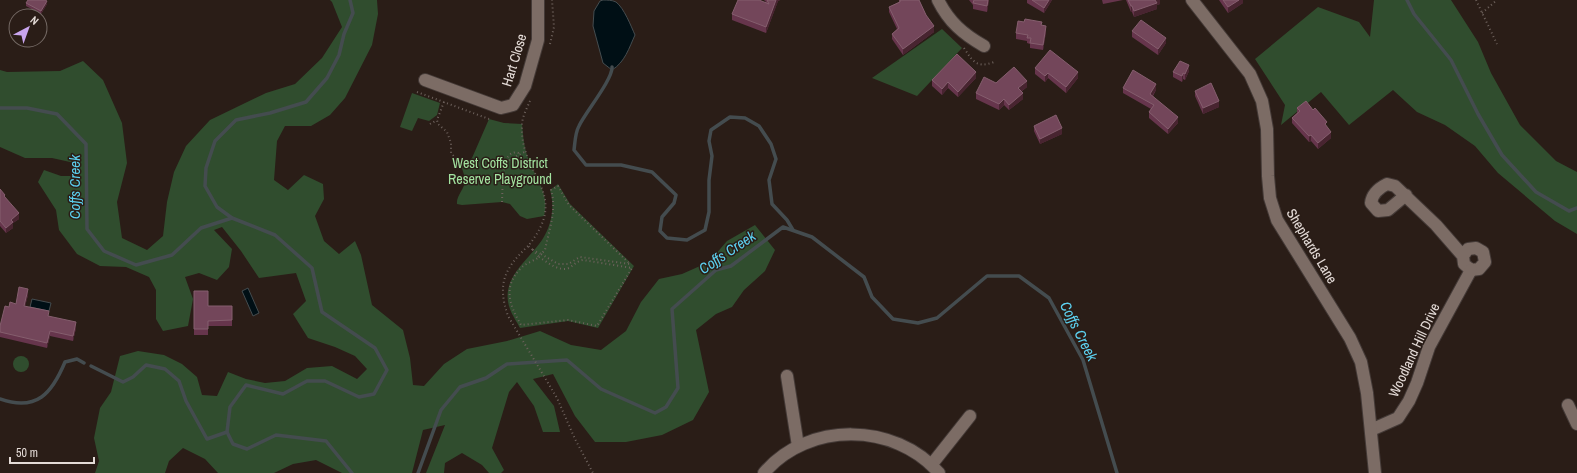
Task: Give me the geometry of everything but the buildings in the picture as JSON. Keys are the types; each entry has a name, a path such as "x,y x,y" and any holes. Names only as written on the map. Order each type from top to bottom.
{"street":[{"name":"Hart Close","path":"425,80 501,108 513,105 524,86 538,40 538,0"},
{"path":"938,0 950,19 967,36 984,46"},
{"name":"Shephards Lane","path":"1192,0 1250,74 1262,101 1267,129 1270,198 1281,227 1350,338 1361,362 1367,393 1375,473"},
{"path":"1406,195 1436,225 1463,256 1464,264 1471,270"},
{"name":"Woodland Hill Drive","path":"1371,430 1398,418 1409,401 1417,383 1429,347 1471,270 1479,269 1485,262 1483,252 1476,248 1468,249 1463,256"},
{"path":"787,376 798,446"},
{"path":"1568,405 1577,424"},
{"path":"764,473 782,456 798,446 820,438 839,435 867,435 890,440 909,448 936,469 970,416"}],"path":[{"path":"1476,0 1497,44"},
{"path":"1482,13 1498,0"},
{"path":"417,92 489,119"},
{"path":"430,124 437,120 444,102"},
{"path":"437,120 438,124 446,132 451,143 451,152 460,163"},
{"path":"522,124 526,151 544,194 545,212 543,223 538,233 509,266 504,278 502,290 504,304 508,316 557,398 575,439 593,473"},
{"path":"506,162 526,151"},
{"path":"502,202 503,173 507,158 512,153 517,152 521,154"},
{"path":"528,246 540,255 554,266 560,268 569,268 583,260 632,268 597,326 568,320 521,325 511,307 511,284 520,268 540,255 545,250 553,215 554,201 551,190 558,186 568,205 630,264 580,257 568,264 558,264 540,255"}],"green space":[{"path":"330,0 377,0 378,14 372,45 345,98 330,115 311,126 285,126 277,141 274,180 288,190 304,175 323,184 324,199 315,216 324,241 339,254 355,241 361,255 372,305 403,330 410,358 413,385 424,386 444,364 467,349 507,341 540,331 571,345 601,350 626,331 641,302 659,279 682,274 709,262 727,241 755,225 775,250 765,271 744,290 732,307 716,314 696,330 709,392 693,420 662,435 626,442 595,442 575,416 553,374 533,379 554,406 560,432 543,432 534,406 517,382 509,392 492,448 504,470 501,473 489,473 482,465 462,453 445,463 444,473 426,473 445,425 423,430 412,473 342,473 316,460 293,464 274,473 218,473 205,459 183,448 169,461 165,473 95,473 99,461 94,438 100,408 111,392 120,356 138,351 164,355 182,364 197,377 202,395 217,396 228,372 246,379 265,383 285,381 307,368 332,366 357,379 367,369 355,356 335,347 308,338 293,314 306,301 296,273 259,278 241,251 222,227 214,230 232,249 229,267 217,280 199,273 185,277 193,299 188,326 163,331 156,319 156,290 149,277 126,267 100,266 77,254 59,230 56,210 38,182 44,170 61,176 80,176 79,164 52,158 25,158 0,147 0,70 7,72 60,71 83,61 103,80 122,123 127,163 117,202 122,238 147,250 163,236 167,202 174,172 186,146 210,120 266,93 295,84 322,58 342,27"},
{"path":"1374,0 1451,0 1478,42 1491,73 1520,125 1556,161 1577,172 1577,234 1555,221 1498,173 1475,146 1445,125 1417,112 1393,90 1349,125 1321,92 1281,125 1285,105 1255,59 1318,7 1359,22 1370,37"},
{"path":"942,29 962,48 917,96 872,78"},
{"path":"412,93 440,103 437,115 429,121 418,118 412,131 400,127"},
{"name":"West Coffs District Reserve Playground","path":"489,119 504,123 522,124 527,154 541,186 545,200 544,216 527,219 520,216 510,204 502,202 462,205 457,204 465,182 460,163 468,162 472,158"},
{"path":"558,184 570,204 634,266 598,328 568,321 520,328 510,309 508,289 517,271 542,240 548,228 552,215 552,196 550,190"},
{"path":"21,356 28,361 29,364 24,371 21,372 14,367 13,364 18,357"}],"shaded area":[{"path":"600,1 616,2 622,8 635,35 629,50 620,63 612,70 603,63 593,26 594,11"},
{"path":"248,288 259,313 253,316 242,291"},
{"path":"32,299 51,303 49,311 30,307"}],"waterway":[{"path":"232,218 217,207 205,186 206,168 215,141 236,120 270,113 306,102 327,78 339,55 344,34 353,13 350,0"},
{"path":"1407,0 1414,14 1451,60 1478,114 1502,155 1536,192 1569,211 1577,208"},
{"path":"612,67 608,79 582,120 576,135 574,150 586,165 621,165 652,172 676,195 674,203 662,217 660,231 667,238 687,240 705,230 709,212 709,180 712,156 709,141 711,130 730,117 745,118 759,126 771,144 776,159 769,180 772,204 787,220 793,230"},
{"name":"Coffs Creek","path":"0,108 27,108 57,114 86,144 87,229 104,251 136,265 172,255 201,228 232,218 275,235 312,268 322,312 375,348 387,370 374,394 359,397 325,381 307,381 283,394 246,385 230,407 227,432 233,444 247,449 276,435 326,441 352,473"},
{"name":"Coffs Creek","path":"418,473 441,410 460,387 486,378 507,364 567,360 601,389 655,413 666,407 678,388 672,309 716,270 731,266 783,227 812,237 864,277 872,297 893,319 918,323 937,318 987,276 1019,276 1049,298 1083,360 1117,473"},
{"path":"0,399 24,403 33,401 42,397 55,383 65,362 77,359 84,363"},
{"path":"91,366 123,382 133,377 146,365 165,369 179,381 186,401 207,439 227,432"}]}
